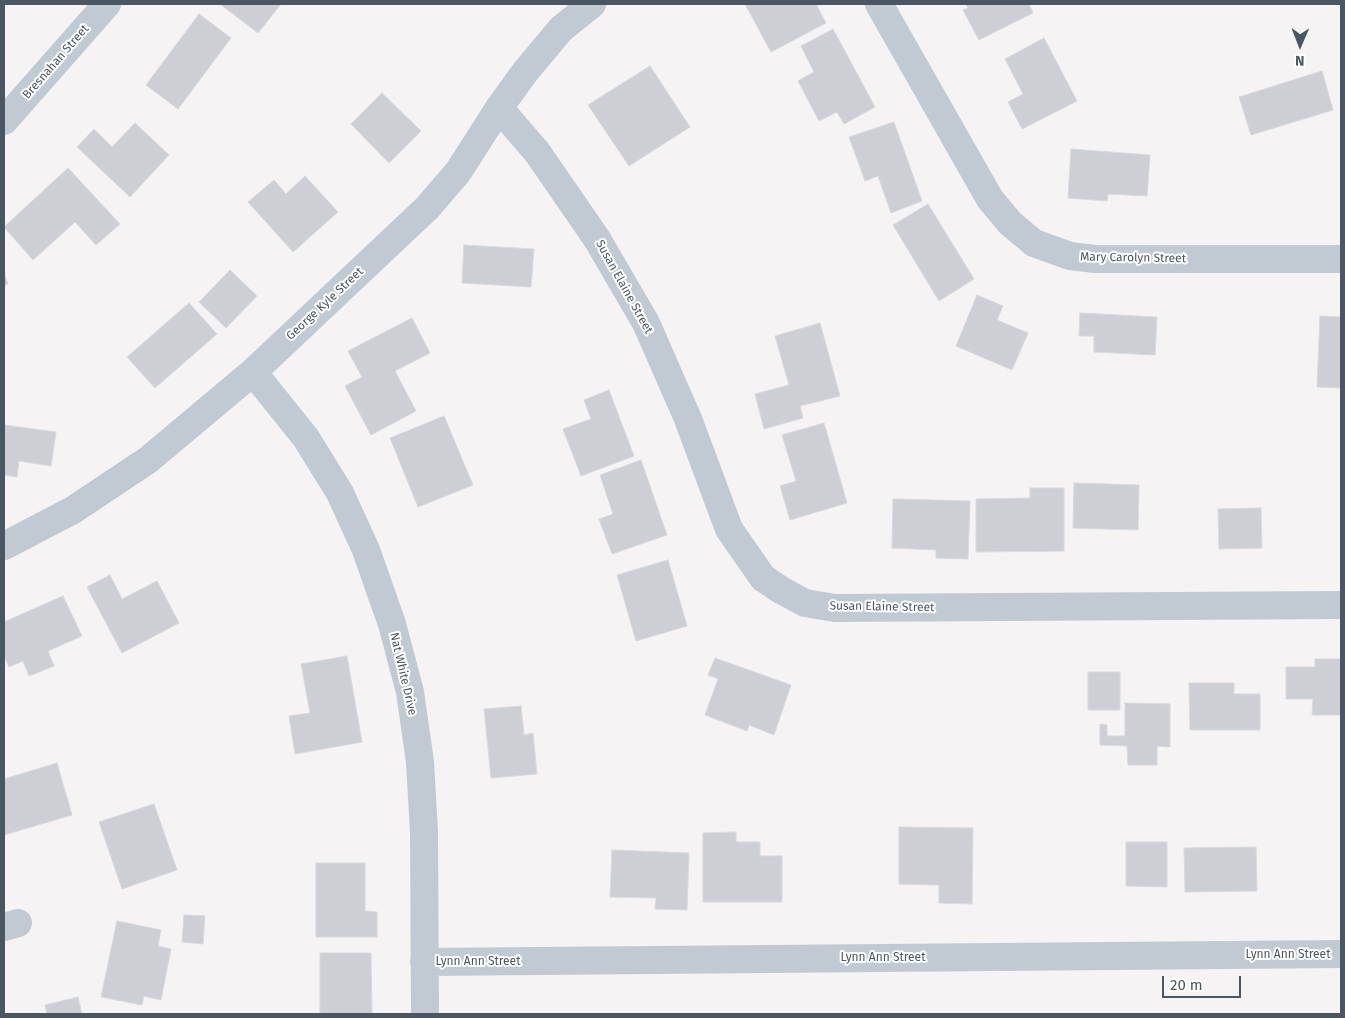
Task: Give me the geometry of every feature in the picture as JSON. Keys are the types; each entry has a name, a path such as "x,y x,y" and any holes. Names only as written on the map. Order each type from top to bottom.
{"street":[{"name":"Bresnahan Street","path":"4,121 107,4"},
{"name":"George Kyle Street","path":"4,546 73,510 148,460 253,372 427,208 458,172 499,108 561,29 592,4"},
{"name":"Mary Carolyn Street","path":"879,4 990,199 1010,224 1034,243 1070,256 1094,259 1341,259"},
{"name":"Susan Elaine Street","path":"499,108 537,152 597,239 646,323 688,419 729,529 763,578 781,590 805,603 835,608 1341,605"},
{"name":"Nat White Drive","path":"253,372 306,438 340,493 366,550 392,624 410,692 420,762 424,832 425,1014"},
{"name":"Lynn Ann Street","path":"424,962 1341,954"}],"building":[{"path":"220,4 281,4 258,33"},
{"path":"745,4 816,4 826,23 771,52"},
{"path":"966,4 1029,4 1033,13 979,40 963,10 968,8"},
{"path":"199,14 231,38 178,109 146,85"},
{"path":"833,29 875,107 844,124 837,112 819,121 798,81 814,72 801,46"},
{"path":"1044,38 1077,101 1022,129 1008,102 1023,94 1005,59"},
{"path":"650,66 690,127 629,166 588,105"},
{"path":"1322,71 1333,110 1251,135 1239,97"},
{"path":"382,93 421,131 389,163 351,124"},
{"path":"894,122 922,201 891,213 878,176 865,181 849,137"},
{"path":"135,123 169,155 130,197 77,147 94,129 112,147"},
{"path":"1071,149 1150,155 1147,196 1108,194 1107,201 1068,198"},
{"path":"68,168 120,224 96,245 75,222 33,260 4,227"},
{"path":"305,176 338,212 293,252 248,202 274,180 286,194"},
{"path":"928,204 974,279 939,301 893,225"},
{"path":"464,245 534,249 531,287 462,283"},
{"path":"230,270 257,296 226,328 199,302"},
{"path":"4,273 8,284 4,286"},
{"path":"977,295 1003,306 997,320 1028,333 1012,370 956,346"},
{"path":"189,303 217,334 155,388 127,357"},
{"path":"1080,313 1157,317 1155,355 1094,352 1094,336 1079,336"},
{"path":"1320,316 1341,317 1341,388 1317,387"},
{"path":"412,318 430,353 395,371 416,411 371,435 345,386 362,377 348,351"},
{"path":"820,323 840,396 800,406 803,418 764,429 755,394 789,385 775,336"},
{"path":"609,390 634,456 581,476 563,429 591,419 584,400"},
{"path":"444,416 473,485 418,507 390,438"},
{"path":"824,423 847,503 790,520 780,486 796,481 782,435"},
{"path":"4,425 56,432 51,466 19,461 17,477 4,475"},
{"path":"641,460 667,535 612,554 599,519 613,514 600,475"},
{"path":"1074,483 1139,485 1138,530 1073,528"},
{"path":"1030,488 1064,488 1064,551 976,552 976,499 1030,498"},
{"path":"893,499 970,501 968,559 936,558 936,550 892,548"},
{"path":"1261,508 1262,548 1219,549 1218,509"},
{"path":"668,560 687,626 636,641 617,575"},
{"path":"110,575 122,599 157,581 179,623 122,653 87,587"},
{"path":"63,596 82,636 48,651 54,666 29,676 23,661 9,667 4,655 4,622"},
{"path":"347,656 362,742 295,754 289,716 310,713 301,664"},
{"path":"715,658 791,685 774,735 749,725 747,731 705,715 718,679 708,675"},
{"path":"1315,659 1341,659 1341,715 1312,715 1313,699 1286,699 1286,667 1315,667"},
{"path":"1088,672 1120,672 1120,710 1088,710"},
{"path":"1189,683 1234,683 1234,694 1260,694 1260,730 1190,730"},
{"path":"1125,703 1170,704 1170,747 1157,746 1157,765 1128,765 1127,746 1100,745 1100,724 1107,725 1107,736 1125,736"},
{"path":"521,706 524,735 533,733 537,774 491,778 484,709"},
{"path":"57,763 72,815 4,835 4,779"},
{"path":"154,804 177,870 122,889 99,822"},
{"path":"899,827 973,828 972,904 939,903 939,885 899,884"},
{"path":"736,832 736,842 760,842 760,856 782,856 782,902 703,902 703,833"},
{"path":"1126,842 1167,842 1167,887 1126,886"},
{"path":"1256,847 1257,891 1185,892 1184,848"},
{"path":"612,850 689,853 687,910 655,909 656,898 610,897"},
{"path":"316,863 365,863 365,911 377,912 377,937 316,937"},
{"path":"184,915 205,916 203,944 182,942"},
{"path":"117,921 161,930 158,946 171,949 161,1000 144,996 142,1005 101,997"},
{"path":"320,953 371,953 372,1014 320,1014"},
{"path":"78,997 82,1014 47,1014 45,1005"}]}
